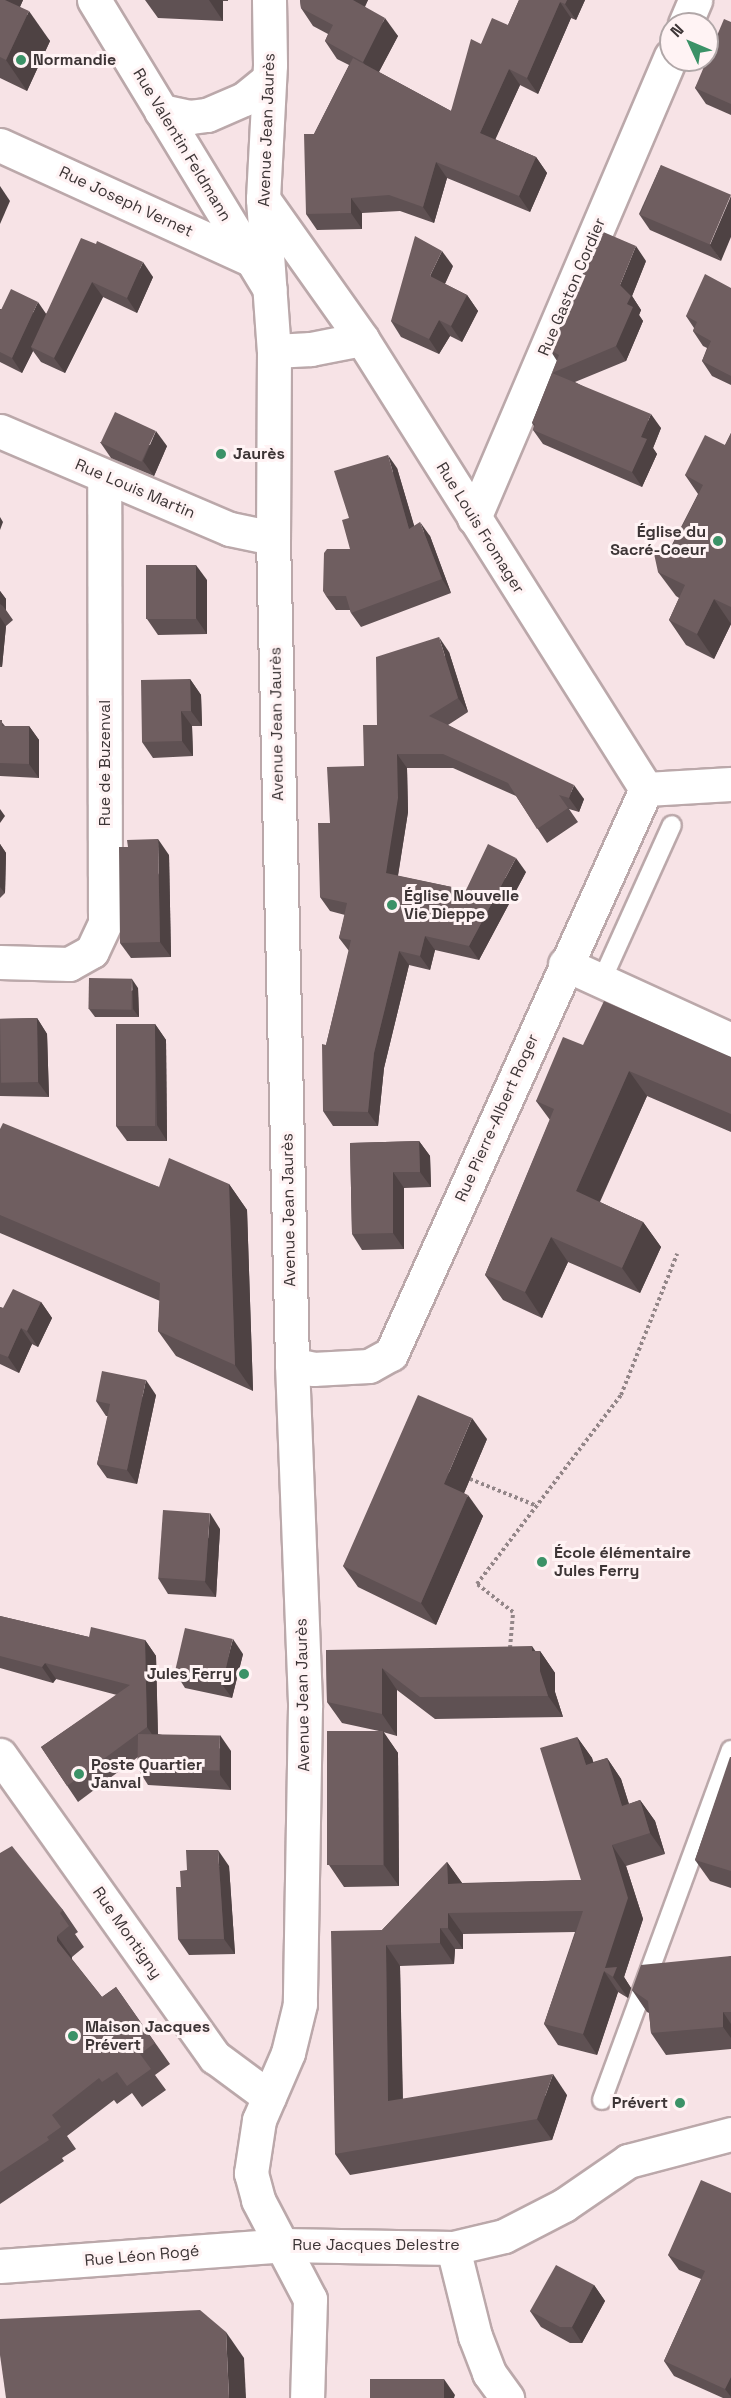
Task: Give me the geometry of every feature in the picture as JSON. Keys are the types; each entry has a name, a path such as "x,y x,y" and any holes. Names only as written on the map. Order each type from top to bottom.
{"street":[{"name":"Rue Valentin Feldmann","path":"94,0 270,289"},
{"name":"Avenue Jean Jaurès","path":"269,0 269,79 263,199 274,351 273,538 292,1364 305,1707 300,2004 288,2053 269,2097 253,2147 251,2173 258,2200 310,2299 307,2398"},
{"name":"Rue Gaston Cordier","path":"474,518 664,72"},
{"path":"161,111 190,117 207,116 243,99 269,79"},
{"name":"Rue Joseph Vernet","path":"0,145 252,260"},
{"name":"Rue Louis Fromager","path":"263,199 362,339 646,789"},
{"path":"274,351 311,350 362,339"},
{"name":"Rue Louis Martin","path":"0,431 230,529 273,538"},
{"name":"Rue de Buzenval","path":"0,963 69,964 92,951 105,923 104,476"},
{"path":"646,789 731,784"},
{"name":"Rue Pierre-Albert Roger","path":"292,1364 313,1370 369,1366 391,1354 565,964 646,789"},
{"path":"565,964 731,1040"},
{"name":"Rue Montigny","path":"0,1755 215,2057 269,2097"},
{"name":"Rue Jacques Delestre","path":"283,2245 453,2248 504,2236 564,2205 628,2161 731,2134"},
{"name":"Rue Léon Rogé","path":"0,2266 283,2245"},
{"path":"453,2248 476,2336 489,2373 507,2398"}],"lane":[{"path":"601,982 672,825"},
{"path":"602,2100 731,1750"}],"path":[{"path":"510,1649 513,1612 477,1584 621,1395 677,1254"},
{"path":"470,1479 537,1506"}],"building":[{"path":"0,0 29,11 6,60 0,57"},
{"path":"300,0 353,0 385,18 363,62 325,41 333,25 301,8"},
{"path":"519,0 567,0 565,4 560,2 527,78 509,69 480,133 536,157 519,196 436,162 423,207 389,195 351,198 351,213 306,214 304,134 314,134 353,58 451,111 471,39 481,44 492,18 508,25"},
{"path":"724,19 731,22 731,104 695,88 702,72 719,72 719,31"},
{"path":"661,165 731,195 710,244 640,215"},
{"path":"601,231 636,246 620,285 631,296 627,304 633,307 616,346 552,373 651,414 641,437 647,439 632,472 533,430 535,424 532,423 559,355 550,350"},
{"path":"415,236 442,251 430,276 467,295 451,326 439,320 429,339 391,321"},
{"path":"81,238 96,244 97,241 143,262 127,298 92,282 54,358 31,347"},
{"path":"705,274 731,288 731,376 702,361 711,341 693,331 697,322 686,316"},
{"path":"11,289 38,302 12,358 0,352 0,309"},
{"path":"115,412 156,431 141,462 101,443"},
{"path":"731,433 731,607 714,599 697,634 669,620 685,585 658,572 653,549 672,546 703,485 685,475 705,435 725,445"},
{"path":"388,455 409,529 420,522 442,579 351,613 346,596 326,596 323,591 324,553 327,549 350,549 342,520 349,518 334,471"},
{"path":"146,565 196,565 196,619 146,619"},
{"path":"439,637 458,698 429,716 574,785 569,798 559,795 568,808 537,829 508,783 443,754 397,754 398,798 386,873 466,890 488,844 516,858 469,946 425,936 420,956 399,951 374,1053 368,1112 323,1111 322,1044 326,1045 351,940 339,938 347,903 320,897 318,823 330,823 327,767 364,766 363,725 377,725 376,657"},
{"path":"190,679 191,711 181,711 182,741 142,742 141,680"},
{"path":"0,720 2,720 2,726 29,726 29,764 0,763"},
{"path":"158,839 160,942 120,943 119,847 128,847 127,840"},
{"path":"89,978 132,979 131,1010 88,1009"},
{"path":"604,1001 731,1057 731,1114 629,1071 576,1191 643,1222 622,1268 551,1237 525,1292 485,1275 554,1109 536,1101 563,1037 583,1045"},
{"path":"37,1018 38,1082 1,1083 0,1019"},
{"path":"116,1024 155,1024 155,1126 116,1126"},
{"path":"3,1123 159,1187 169,1158 229,1184 235,1365 158,1331 160,1283 0,1215 0,1129"},
{"path":"419,1141 420,1172 393,1172 393,1233 352,1234 350,1143"},
{"path":"13,1289 41,1302 27,1331 21,1328 8,1357 0,1354 0,1307 3,1308"},
{"path":"102,1371 146,1380 127,1470 97,1464 110,1404 96,1401"},
{"path":"418,1395 472,1418 444,1484 468,1495 421,1603 343,1566"},
{"path":"163,1510 210,1513 205,1581 158,1578"},
{"path":"0,1616 89,1637 91,1627 145,1640 147,1727 67,1786 41,1747 130,1685 45,1663 42,1667 0,1656"},
{"path":"185,1628 233,1639 223,1683 175,1672"},
{"path":"532,1646 532,1651 540,1651 540,1671 548,1696 420,1697 382,1668 382,1714 327,1702 326,1650"},
{"path":"327,1731 383,1731 383,1865 327,1865"},
{"path":"138,1734 220,1735 219,1770 137,1769"},
{"path":"577,1737 586,1765 607,1758 622,1806 640,1800 650,1833 612,1845 628,1898 605,1968 617,1967 613,1977 604,1971 583,2034 544,2024 583,1911 448,1913 448,1928 440,1928 440,1943 386,1945 388,2101 553,2074 537,2119 335,2154 331,1931 382,1930 447,1862 448,1884 581,1880 540,1748"},
{"path":"731,1757 731,1871 695,1860"},
{"name":"Maison Jacques Prévert","path":"12,1846 63,1910 60,1913 69,1926 57,1936 57,1941 102,1997 116,1987 155,2043 140,2054 151,2069 127,2086 117,2072 102,2082 99,2078 52,2115 61,2127 47,2137 49,2140 0,2172 0,1853"},
{"path":"186,1850 218,1850 224,1939 178,1939 176,1887 181,1887 180,1871 187,1870"},
{"path":"731,1956 731,2012 723,2012 723,2027 651,2033 648,2001 632,1990 641,1965"},
{"path":"701,2180 731,2193 731,2377 725,2389 664,2361 705,2271 668,2255"},
{"path":"556,2265 594,2285 572,2327 560,2327 530,2311"},
{"path":"200,2310 226,2332 229,2398 6,2398 0,2355 0,2319"},
{"path":"370,2379 444,2379 444,2398 370,2398"}],"place":[{"name":"Normandie","path":"21,60"},
{"name":"Jaurès","path":"221,454"},
{"name":"Église du Sacré-Coeur","path":"718,541"},
{"name":"Église Nouvelle Vie Dieppe","path":"392,905"},
{"name":"École élémentaire Jules Ferry","path":"542,1562"},
{"name":"Jules Ferry","path":"244,1674"},
{"name":"Poste Quartier Janval","path":"79,1774"},
{"name":"Maison Jacques Prévert","path":"73,2036"},
{"name":"Prévert","path":"680,2103"}]}
